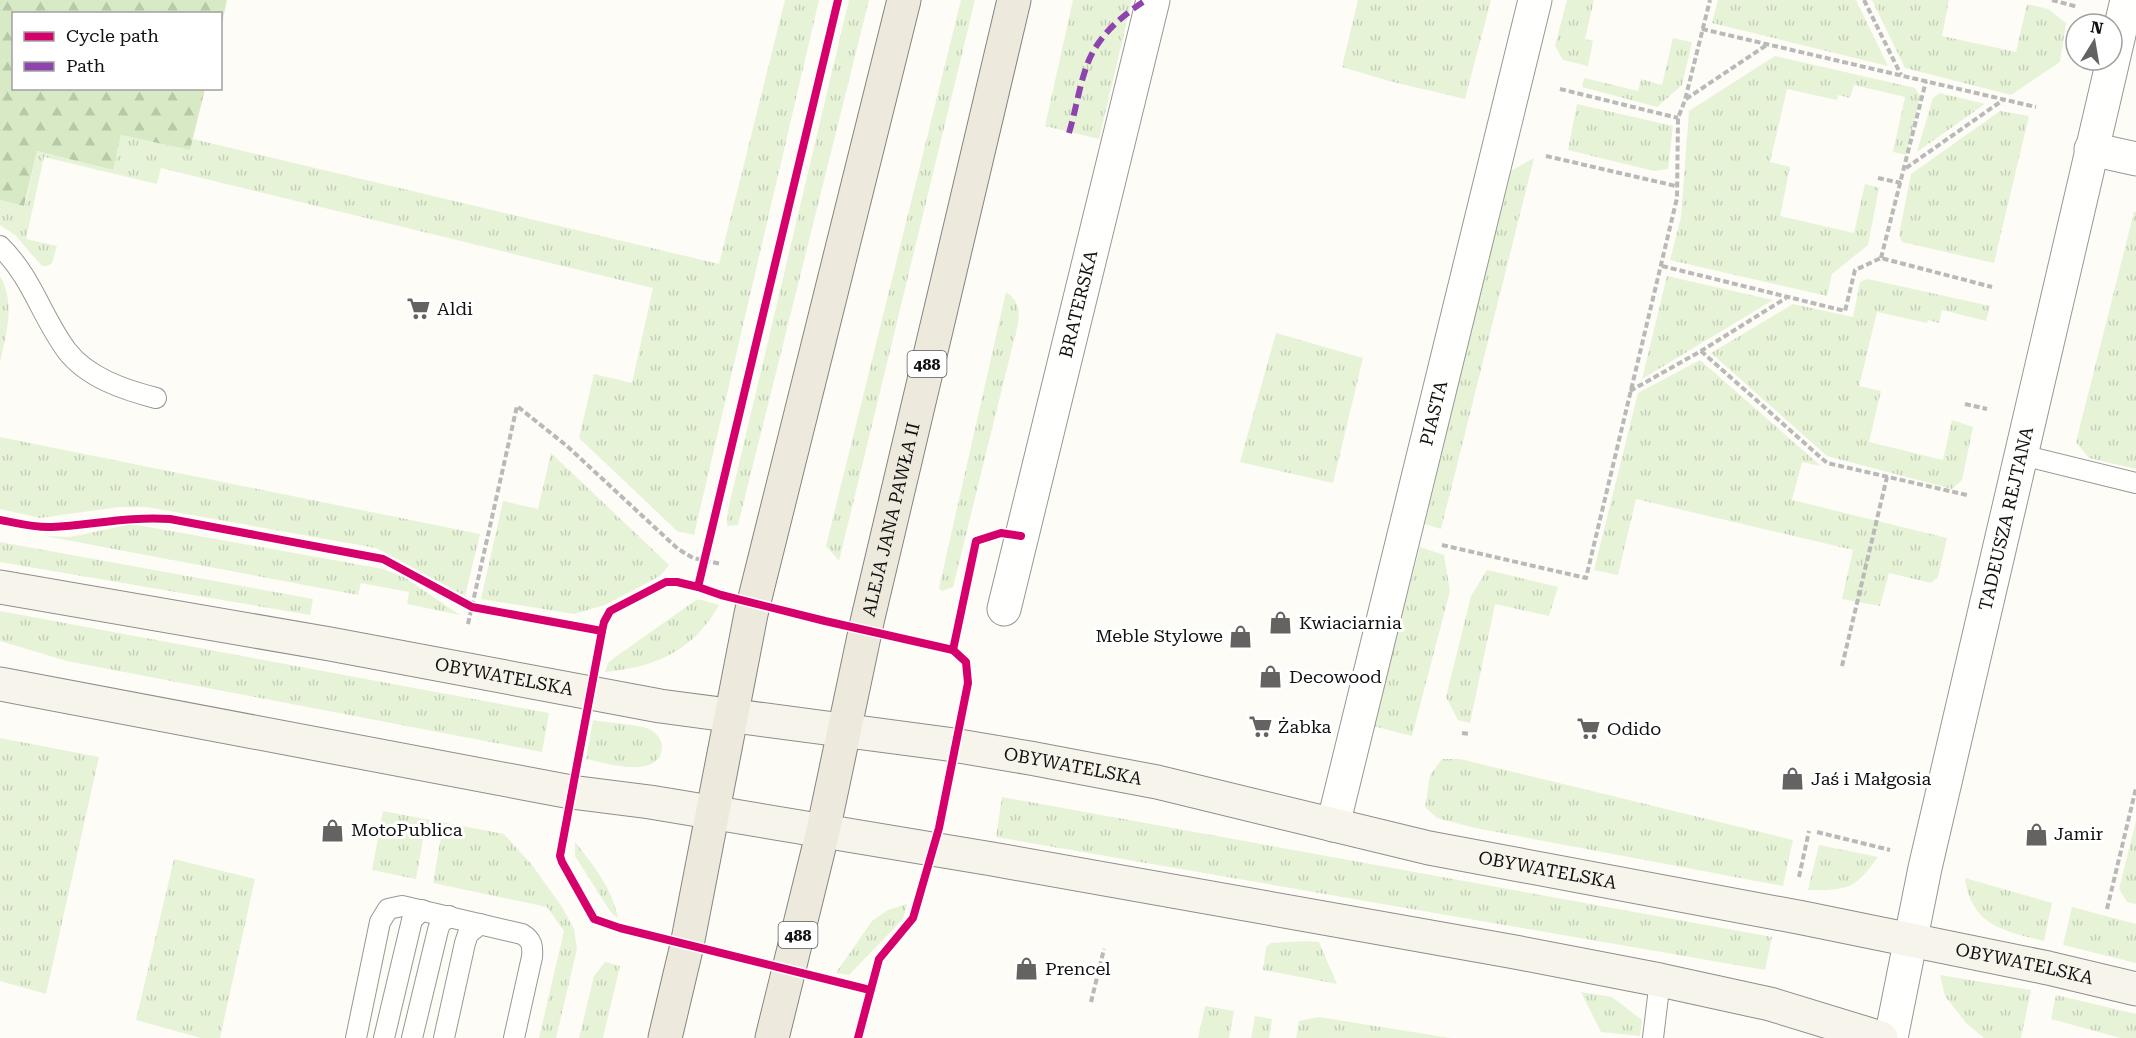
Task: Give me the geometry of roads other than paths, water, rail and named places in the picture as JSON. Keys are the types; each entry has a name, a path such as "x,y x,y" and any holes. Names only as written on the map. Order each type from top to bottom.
{"main road":[{"path":"665,1038 684,956 751,614 904,0"},
{"name":"ALEJA JANA PAWŁA II","path":"772,1038 823,831 873,596 1014,0"},
{"name":"OBYWATELSKA","path":"0,587 318,642 650,704 947,744 1157,782 1429,848 1684,894 2048,968 2136,989"},
{"path":"0,684 571,792 650,802 1286,910 1660,980 1770,1004 1881,1038"}],"street":[{"name":"BRATERSKA","path":"1004,609 1153,0"},
{"name":"PIASTA","path":"1333,825 1535,0"},
{"name":"TADEUSZA REJTANA","path":"1891,1038 1925,868 2127,0"},
{"path":"2091,149 2136,159"}],"lane":[{"path":"0,246 16,262 69,353 95,375 131,391 156,398"},
{"path":"2022,455 2136,483"},
{"path":"356,1038 380,922 388,909 402,906 522,934 528,938 533,947 532,957 514,1038"},
{"path":"384,1038 412,920 422,910"},
{"path":"412,1038 438,930 440,924 449,916"},
{"path":"444,1038 465,943 468,934 480,924"},
{"path":"1653,1038 1660,980"}],"place":[{"name":"Aldi","path":"419,309"},
{"name":"Kwiaciarnia","path":"1281,623"},
{"name":"Meble Stylowe","path":"1241,636"},
{"name":"Decowood","path":"1271,677"},
{"name":"Żabka","path":"1260,727"},
{"name":"Odido","path":"1589,729"},
{"name":"Jaś i Małgosia","path":"1793,779"},
{"name":"MotoPublica","path":"333,830"},
{"name":"Jamir","path":"2036,834"},
{"name":"Prencel","path":"1027,969"}]}
